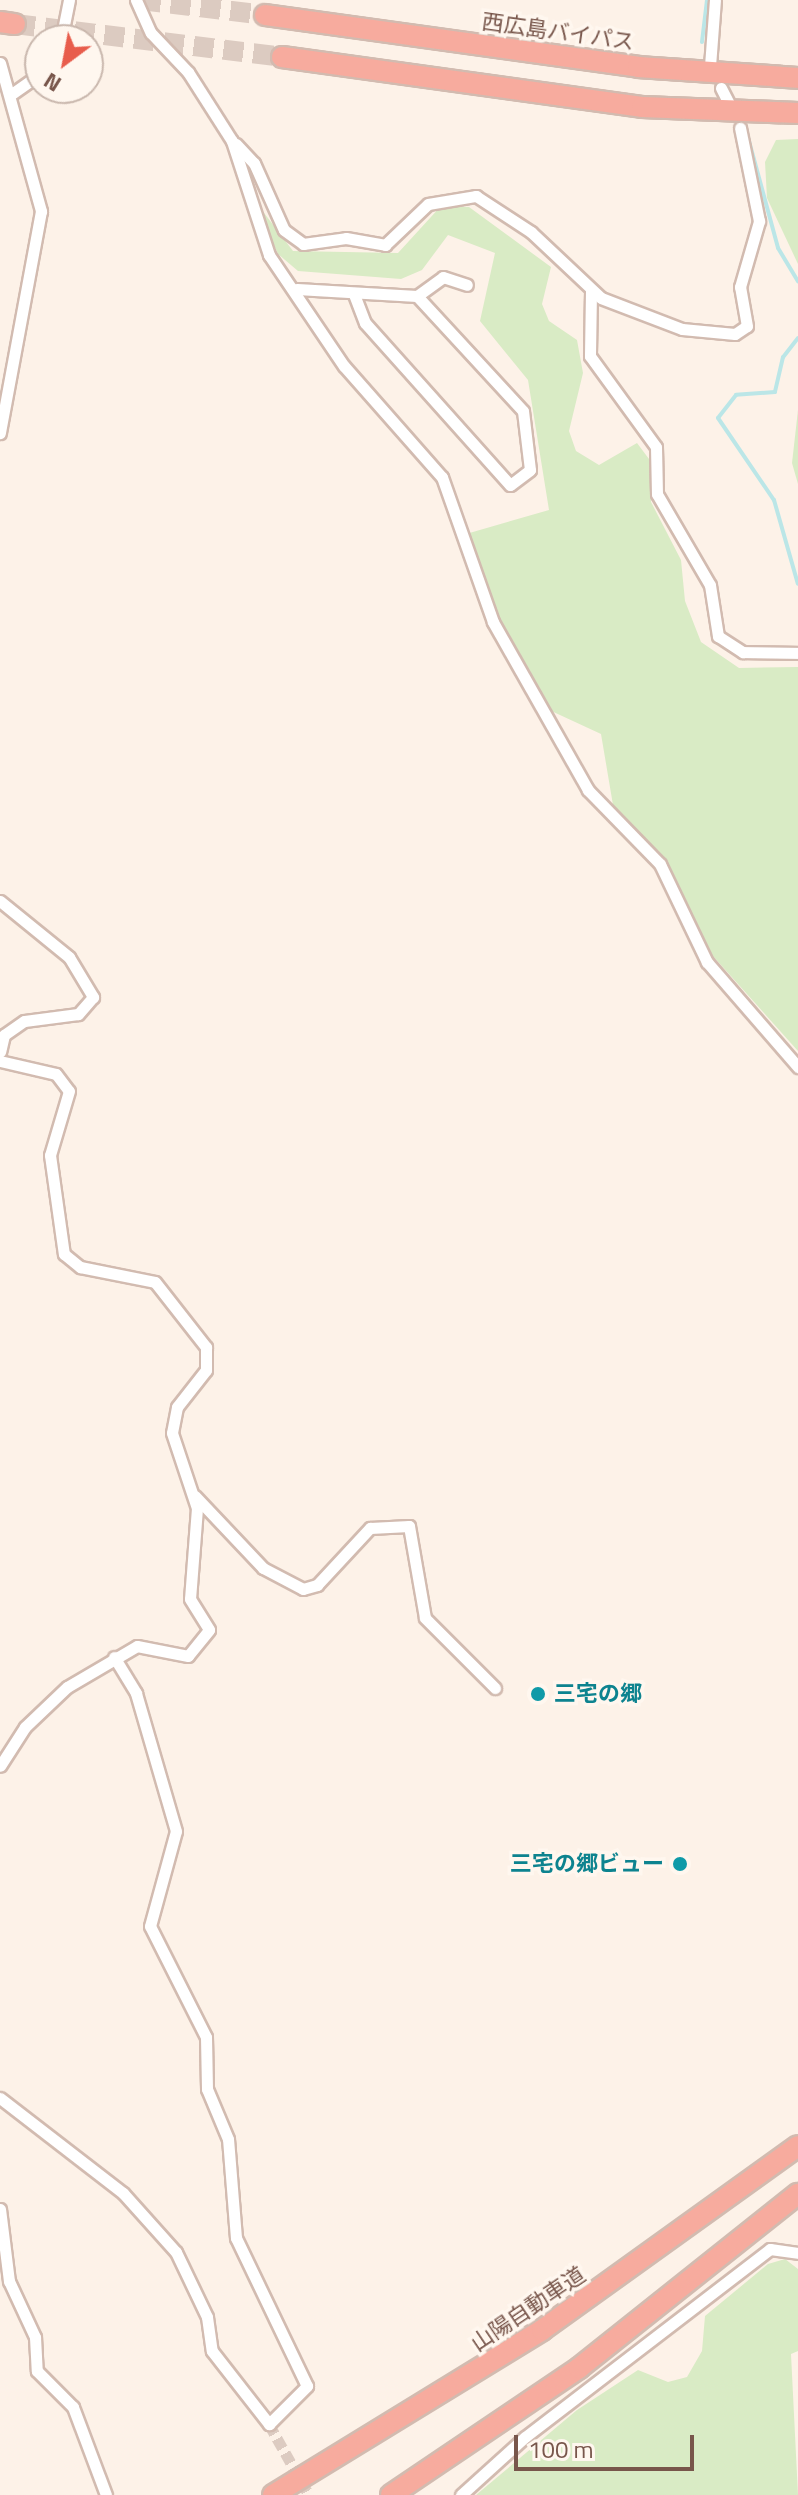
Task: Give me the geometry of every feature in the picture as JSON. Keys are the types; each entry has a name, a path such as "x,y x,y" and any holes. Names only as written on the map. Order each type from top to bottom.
{"highway":[{"name":"西広島バイパス","path":"265,15 638,67 798,78"},
{"path":"282,57 642,107 798,113"},
{"name":"山陽自動車道","path":"273,2495 542,2330 793,2150"},
{"path":"391,2495 591,2359 795,2197"}],"street":[{"path":"64,24 69,0"},
{"path":"136,0 151,33 188,72 232,141 254,163 284,230 303,244 346,238 385,245 428,204 476,196 531,232 591,291 682,329 742,331 748,319 740,287 756,240 759,201 740,128"},
{"path":"710,66 715,0"},
{"path":"0,63 13,93 41,228 0,433"},
{"path":"13,93 24,85"},
{"path":"721,88 729,104"},
{"path":"232,141 255,229 297,289 344,366 442,477 493,622 588,790 654,856 707,962 798,1067"},
{"path":"297,289 417,296 443,277 467,285"},
{"path":"591,291 590,356 656,447 657,494 710,585 718,636 743,652 798,653"},
{"path":"354,294 365,323 510,485 530,470 523,411 417,296"},
{"path":"0,901 69,957 93,992 78,1014 38,1015 8,1031 0,1052"},
{"path":"0,1061 56,1074 69,1091 50,1155 64,1254 80,1267 155,1282 206,1347 206,1370 173,1423 175,1453 194,1496 263,1568 303,1589 317,1585 370,1528 409,1526 425,1618 495,1688"},
{"path":"0,1766 25,1727 67,1687 114,1657 137,1646 188,1656 208,1634 209,1622 189,1594 194,1496"},
{"path":"0,2098 123,2193 176,2252 207,2317 212,2351 269,2424 307,2386 236,2238 228,2139 207,2089 206,2037 150,1926 176,1831 136,1693 114,1657"},
{"path":"0,2209 9,2281 35,2337 37,2371 73,2407 106,2495"},
{"path":"461,2495 525,2437 770,2249 798,2253"}],"green space":[{"path":"798,139 798,264 767,198 765,162 776,140"},
{"path":"252,197 293,251 398,253 441,206 469,207 551,267 542,304 549,321 577,340 583,373 569,431 576,451 599,465 637,443 649,459 651,502 681,560 685,601 701,642 739,668 798,667 798,1051 703,945 649,843 613,805 601,734 547,709 481,582 466,534 549,510 528,380 480,321 495,253 448,235 422,270 401,279 298,271 278,254"},
{"path":"798,410 798,484 792,463"},
{"path":"785,2259 798,2269 798,2351 791,2354 798,2495 476,2495 577,2410 638,2370 668,2382 687,2377 702,2351 705,2316 768,2264"}],"waterway":[{"path":"702,42 707,0"},
{"path":"746,130 778,248 798,281"},
{"path":"798,338 783,357 775,392 736,395 718,418 774,500 798,584"}],"tunnel":[{"path":"141,0 265,15"},
{"path":"15,24 282,57"},
{"path":"269,2424 309,2495"}],"place":[{"name":"三宅の郷","path":"538,1694"},
{"name":"三宅の郷ビュー","path":"680,1864"}]}
